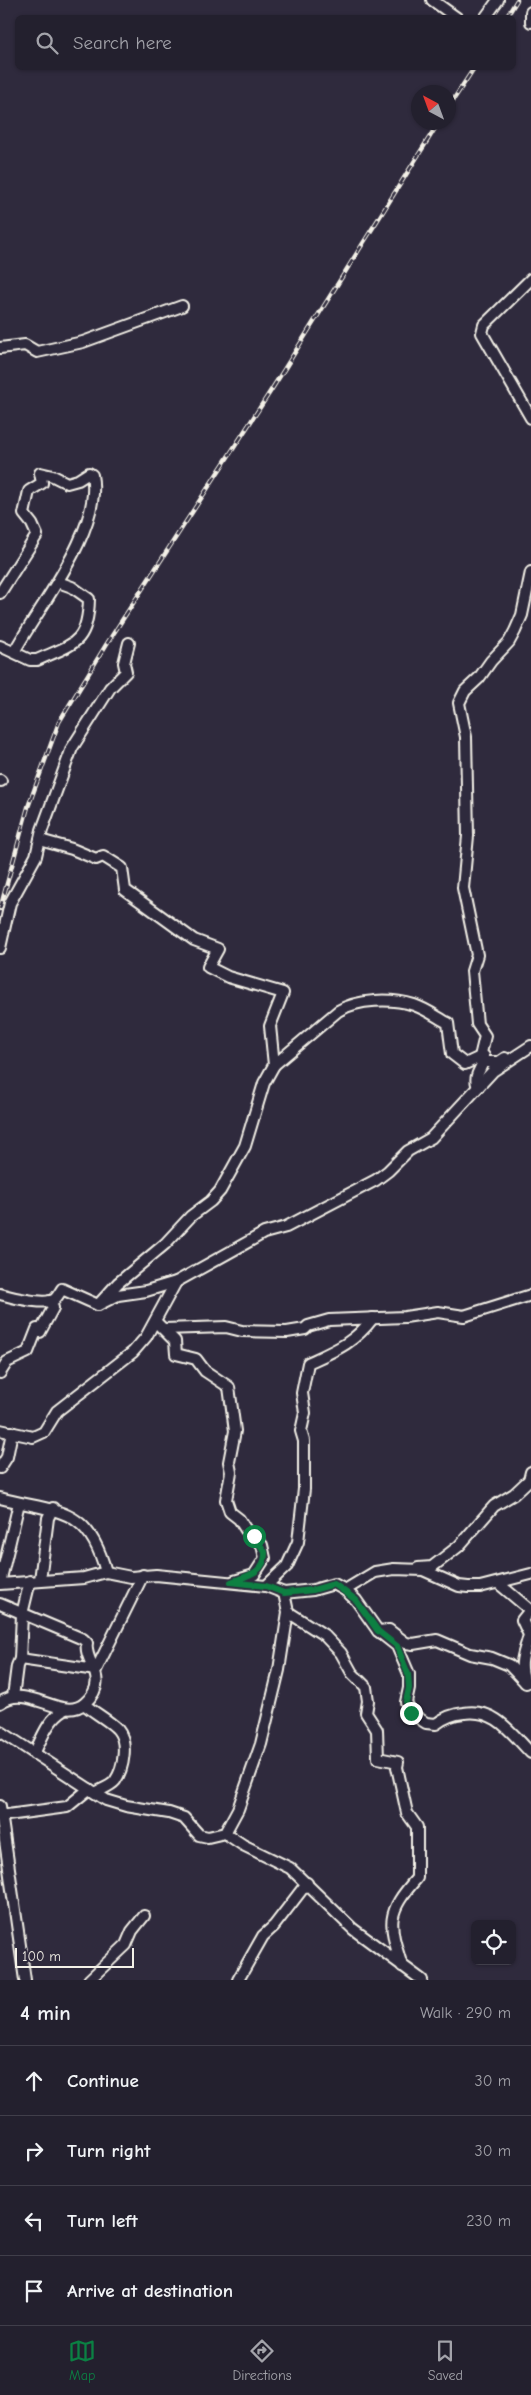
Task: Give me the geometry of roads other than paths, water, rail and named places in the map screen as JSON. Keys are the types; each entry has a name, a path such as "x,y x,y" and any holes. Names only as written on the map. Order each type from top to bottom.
{"street":[{"path":"432,0 453,15"},
{"path":"487,15 498,0"},
{"path":"531,12 531,22"},
{"path":"531,279 484,325 482,333 531,418"},
{"path":"0,348 25,345 37,352 83,342 182,306"},
{"path":"0,593 37,535 32,524 24,514 29,492 42,483 40,473 53,476 67,484 89,473 93,478 87,523 74,553 58,582 14,652"},
{"path":"478,1087 476,1074 482,1060 485,1036 477,1024 472,972 477,955 463,888 468,836 466,736 459,703 465,691 487,669 515,630 522,615 531,572"},
{"path":"0,646 30,660 37,660 74,644 88,621 89,599 72,587 58,582"},
{"path":"0,948 10,903 36,856 72,748 110,688 126,672 124,663 130,643"},
{"path":"40,840 72,849 96,859 103,856 122,868 125,890 194,940 218,949 208,968 238,980 283,994 270,1026 274,1065"},
{"path":"98,1305 118,1283 165,1244 191,1216 211,1201 220,1191 244,1146 264,1083 274,1065 346,1006 372,1002 405,1003 422,1008 448,1023 452,1054 465,1064 482,1060 499,1062 531,1046"},
{"path":"98,1305 118,1295 146,1291 176,1282 264,1234 286,1227 376,1180 388,1172 408,1151 431,1138 478,1087 511,1057"},
{"path":"0,1430 33,1437 44,1432 57,1411 132,1352 160,1325 176,1282"},
{"path":"0,1294 22,1299 50,1301 56,1298 62,1289 98,1305"},
{"path":"160,1325 226,1327 242,1331 287,1332 305,1329 321,1321 425,1315 438,1312 464,1316 531,1295"},
{"path":"0,1373 7,1362 28,1352 36,1330 40,1332 53,1308 50,1301"},
{"path":"266,1586 286,1566 298,1542 304,1489 304,1441 301,1431 305,1413 302,1393 308,1363 353,1340 366,1330 373,1318"},
{"path":"160,1325 175,1341 176,1354 196,1359 205,1371 229,1387 236,1431 229,1462 231,1472 226,1500 230,1512 239,1519 246,1530 262,1545 265,1558 254,1575 231,1582"},
{"path":"0,1468 7,1457 12,1432"},
{"path":"345,1590 375,1572 432,1567 459,1546 494,1506 514,1494 529,1480 531,1472"},
{"path":"0,1498 53,1508 72,1516 99,1547 106,1572"},
{"path":"19,1503 0,1583 84,1578 106,1572 132,1577 143,1575 266,1586 284,1593 313,1590 334,1584 345,1590 356,1600 378,1631 397,1646 408,1674 409,1688 406,1702 411,1713 426,1723 436,1724 453,1714 482,1711 495,1718 531,1754"},
{"path":"13,1697 16,1666 20,1659 22,1614 35,1580 48,1518 53,1508"},
{"path":"394,1569 423,1570 468,1588 480,1587 531,1574"},
{"path":"0,1703 20,1696 41,1700 64,1709 74,1709 90,1699 96,1681 96,1670 143,1575"},
{"path":"378,1631 389,1630 406,1643 413,1644 437,1640 470,1654 492,1658 509,1665 526,1684 522,1672 521,1657 529,1635 522,1620 530,1610 498,1583"},
{"path":"225,1833 238,1809 261,1744 279,1670 288,1612 284,1593"},
{"path":"0,1604 83,1639 87,1643 86,1650 96,1670"},
{"path":"288,1612 334,1644 352,1673 366,1687 368,1701 366,1713 377,1730 378,1758 398,1762 397,1767 407,1813 417,1827 417,1878 400,1897 391,1919 402,1966"},
{"path":"20,1659 96,1670"},
{"path":"25,1980 0,1812 67,1807 92,1791 115,1781 124,1754 125,1741 117,1728 97,1716 84,1704"},
{"path":"34,1754 48,1724 64,1709"},
{"path":"0,1731 92,1791 126,1806 169,1813 184,1818 199,1835 208,1837 225,1833 243,1845 290,1868 353,1929 422,1980"},
{"path":"238,1980 263,1936 274,1926 307,1883"},
{"path":"89,1980 126,1945 132,1932 144,1916"}],"railway":[{"path":"508,15 517,0"},
{"path":"456,96 473,70"},
{"path":"0,909 28,807 59,722 106,645 270,392 434,130"}]}
